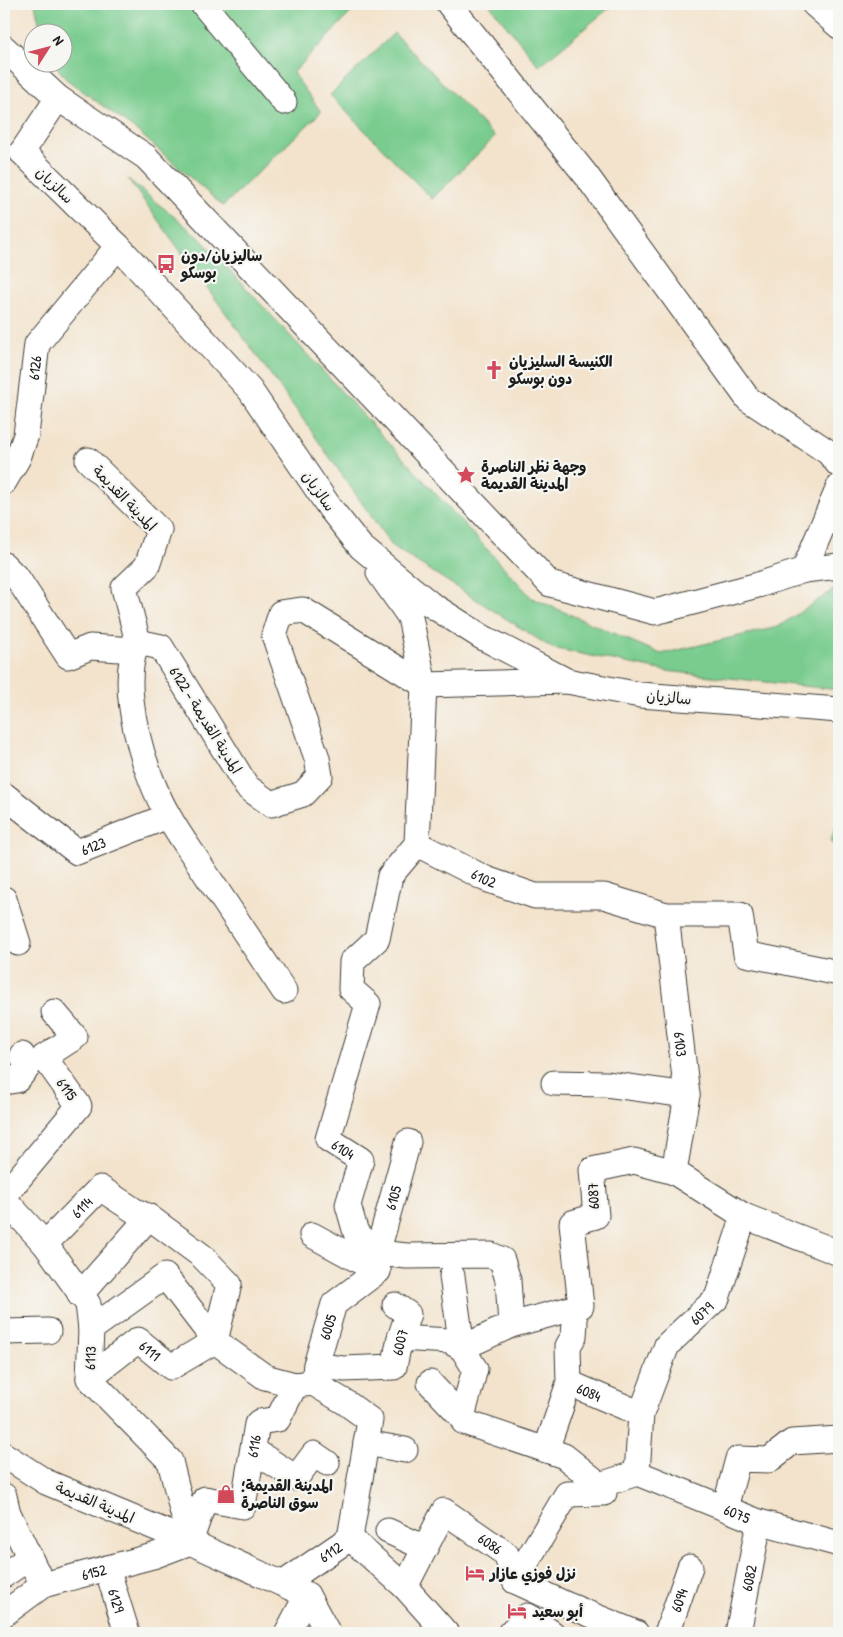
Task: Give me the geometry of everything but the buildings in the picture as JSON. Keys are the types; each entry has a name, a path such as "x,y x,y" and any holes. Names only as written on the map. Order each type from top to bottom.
{"street":[{"path":"203,4 284,102"},
{"path":"449,4 586,175 748,399 828,452 839,466"},
{"path":"814,4 839,26"},
{"path":"4,48 58,98 146,157 550,584 655,612 758,585 804,570 839,566"},
{"name":"سالزيان","path":"58,98 13,152 118,246 250,390 330,508 361,547 430,604 482,637 567,681 640,695 839,710"},
{"name":"6126","path":"4,482 18,458 26,435 36,344 118,246"},
{"name":"المدينة القديمة","path":"88,460 159,530 147,566 124,588 136,646"},
{"path":"804,570 839,486"},
{"path":"361,547 410,617 424,685 417,844"},
{"path":"4,565 18,578 68,656 90,647 136,646 129,682 133,718 148,771 168,816 284,991"},
{"name":"المدينة القديمة - 6122","path":"136,646 161,647 247,787 271,804 303,794 320,776 316,758 274,634 281,613 303,610 424,685"},
{"path":"424,685 567,681"},
{"name":"6123","path":"4,795 77,852 168,816"},
{"name":"6102","path":"417,844 486,879 536,896 604,896 666,915 740,916 746,954 834,972"},
{"name":"6104","path":"378,1262 356,1233 348,1205 361,1160 328,1139 368,1004 351,989 352,962 377,939 390,876 417,844"},
{"path":"4,899 18,943"},
{"name":"6103","path":"666,915 687,1094 674,1172"},
{"name":"6115","path":"4,1198 79,1106 44,1057 75,1037 54,1012"},
{"path":"4,1082 17,1080 28,1067 22,1056"},
{"path":"554,1083 606,1084 687,1094"},
{"name":"6105","path":"378,1262 408,1142"},
{"name":"6087","path":"462,1348 511,1325 580,1306 572,1223 596,1216 592,1170 634,1161 674,1172 744,1216"},
{"name":"6114","path":"45,1244 100,1188 135,1211 149,1217"},
{"name":"6113","path":"4,1198 45,1244 88,1304 91,1329 89,1378 170,1461 190,1542"},
{"path":"744,1216 839,1253"},
{"name":"6079","path":"637,1474 641,1414 667,1345 717,1298 744,1216"},
{"path":"80,1295 149,1217 202,1256 228,1284 215,1341"},
{"path":"312,1235 378,1262 406,1256 491,1255 502,1260 508,1280 511,1325"},
{"name":"6005","path":"308,1378 334,1304 378,1262"},
{"path":"91,1329 165,1276 215,1341 265,1377 308,1378 370,1420 350,1538"},
{"path":"452,1276 462,1348 475,1369 462,1416"},
{"name":"6007","path":"308,1378 344,1369 394,1367 400,1338 408,1314 395,1305"},
{"name":"6084","path":"575,1323 574,1336 568,1346 569,1383 641,1414"},
{"path":"4,1332 48,1331"},
{"path":"400,1338 449,1341 462,1348"},
{"name":"6111","path":"89,1378 138,1340 171,1367 215,1341"},
{"path":"344,1369 345,1402"},
{"name":"6116","path":"190,1542 205,1499 243,1506 257,1424 278,1419 308,1378"},
{"path":"430,1383 462,1416 464,1422 564,1456 600,1485 604,1493 567,1494 514,1581 636,1633"},
{"path":"546,1450 569,1383"},
{"path":"725,1508 738,1458 769,1460 792,1442 839,1439"},
{"path":"366,1443 405,1450"},
{"path":"252,1450 296,1478 314,1454 327,1463"},
{"name":"المدينة القديمة","path":"4,1455 46,1482 190,1542"},
{"path":"600,1485 637,1474"},
{"name":"6075","path":"637,1474 759,1522 839,1544"},
{"path":"4,1496 8,1513 43,1585"},
{"name":"6086","path":"405,1587 444,1511 506,1554 514,1581"},
{"name":"6082","path":"738,1633 759,1522"},
{"path":"388,1531 425,1548"},
{"name":"6112","path":"284,1583 350,1538 405,1587 446,1633"},
{"path":"190,1542 307,1594 328,1633"},
{"name":"6152","path":"4,1614 43,1585 153,1556 190,1542"},
{"path":"4,1575 30,1557"},
{"name":"6094","path":"667,1633 690,1567"},
{"name":"6129","path":"107,1568 127,1633"},
{"path":"288,1633 307,1594"},
{"path":"510,1633 527,1616 552,1633"}],"green space":[{"path":"35,4 359,4 293,73 321,112 223,206 137,131 66,79 61,72 72,72 72,22 39,22"},
{"path":"489,4 614,4 539,66"},
{"path":"394,33 495,137 432,199 330,95"},
{"path":"128,179 199,237 532,598 661,654 778,627 839,586 839,690 666,671 552,648 392,546 300,415"},
{"path":"839,820 839,849 830,841"}],"place":[{"name":"ساليزيان/دون بوسكو","path":"166,264"},
{"name":"الكنيسة السليزيان دون بوسكو","path":"494,370"},
{"name":"وجهة نظر الناصرة المدينة القديمة","path":"466,475"},
{"name":"المدينة القديمة؛ سوق الناصرة","path":"226,1494"},
{"name":"نزل فوزي عازار","path":"475,1573"},
{"name":"أبو سعيد","path":"517,1611"}]}
